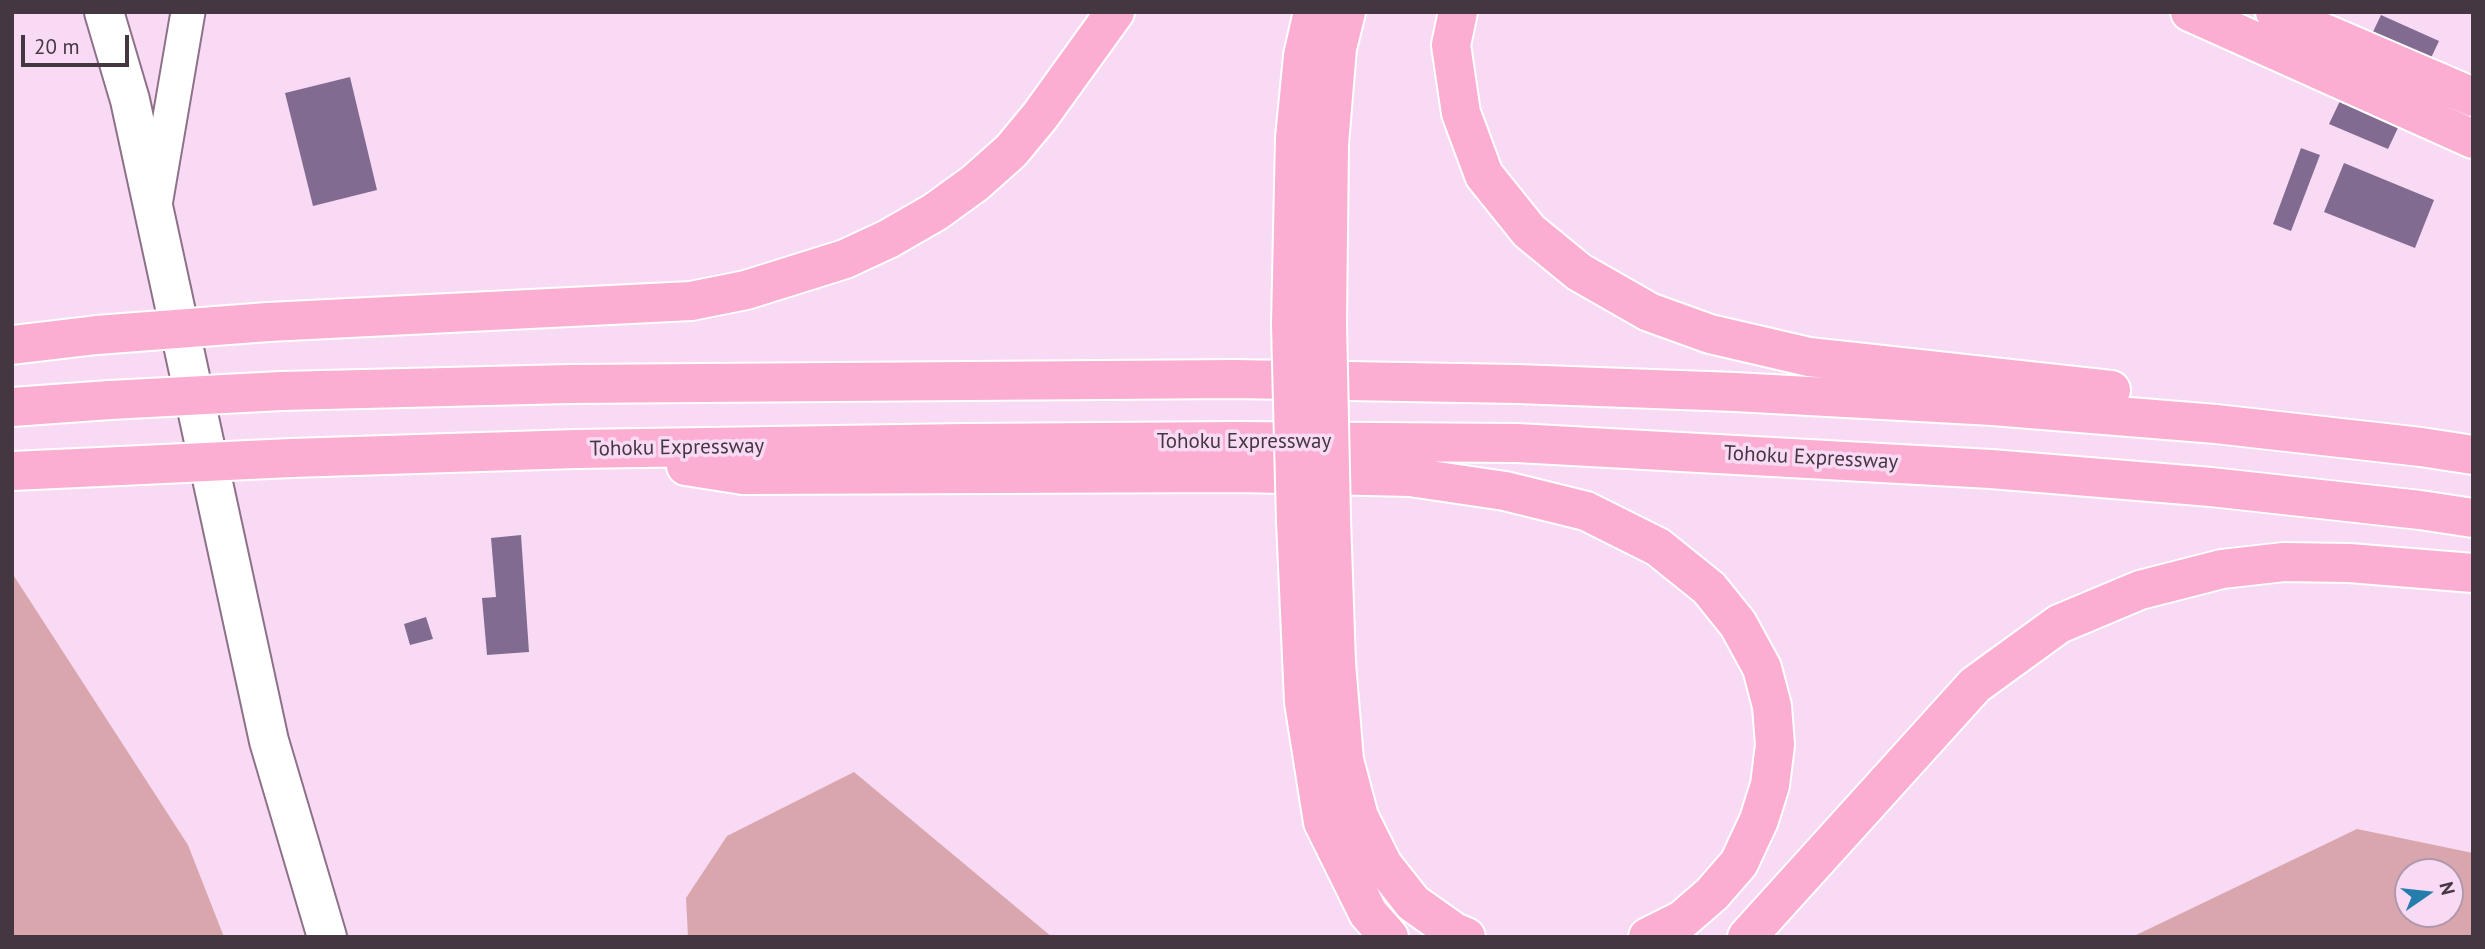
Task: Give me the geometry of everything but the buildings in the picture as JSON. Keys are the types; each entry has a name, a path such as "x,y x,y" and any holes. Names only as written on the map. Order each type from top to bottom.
{"highway":[{"path":"12,345 97,335 268,322 691,301 747,290 845,259 888,239 935,212 975,183 1011,151 1040,116 1115,12"},
{"path":"1314,12 1303,56 1295,138 1309,323 1314,520 1304,702 1323,822 1368,913 1389,937"},
{"path":"1309,323 1337,48 1346,12"},
{"path":"1458,12 1451,45 1461,113 1484,175 1528,231 1579,272 1649,312 1710,334 1809,356 2219,402 2421,447"},
{"path":"2190,12 2473,139"},
{"path":"2275,12 2473,97"},
{"path":"12,407 281,391 570,384 1234,379 1517,384 1993,406 2216,424 2473,455"},
{"name":"Tohoku Expressway","path":"12,471 291,458 576,449 1223,441 1517,443 2018,471 2211,487 2473,518"},
{"path":"576,449 743,475 1239,473 1410,477 1505,491 1586,511 1658,547 1709,588 1738,624 1762,667 1772,706 1775,746 1770,785 1759,820 1739,863 1712,894 1682,920 1648,937"},
{"path":"1314,520 1336,663 1344,760 1359,817 1383,865 1413,903 1454,932 1466,937"},
{"path":"1747,937 1975,685 2059,624 2140,590 2222,569 2284,562 2349,563 2473,573"}],"street":[{"path":"104,12 130,100 269,741 327,937"},
{"path":"154,211 188,12"}],"shaded area":[{"path":"12,573 188,845 224,937 12,937"},
{"path":"854,772 1052,937 688,937 686,898 727,836"},
{"path":"2357,829 2473,853 2473,937 2132,937"}]}
